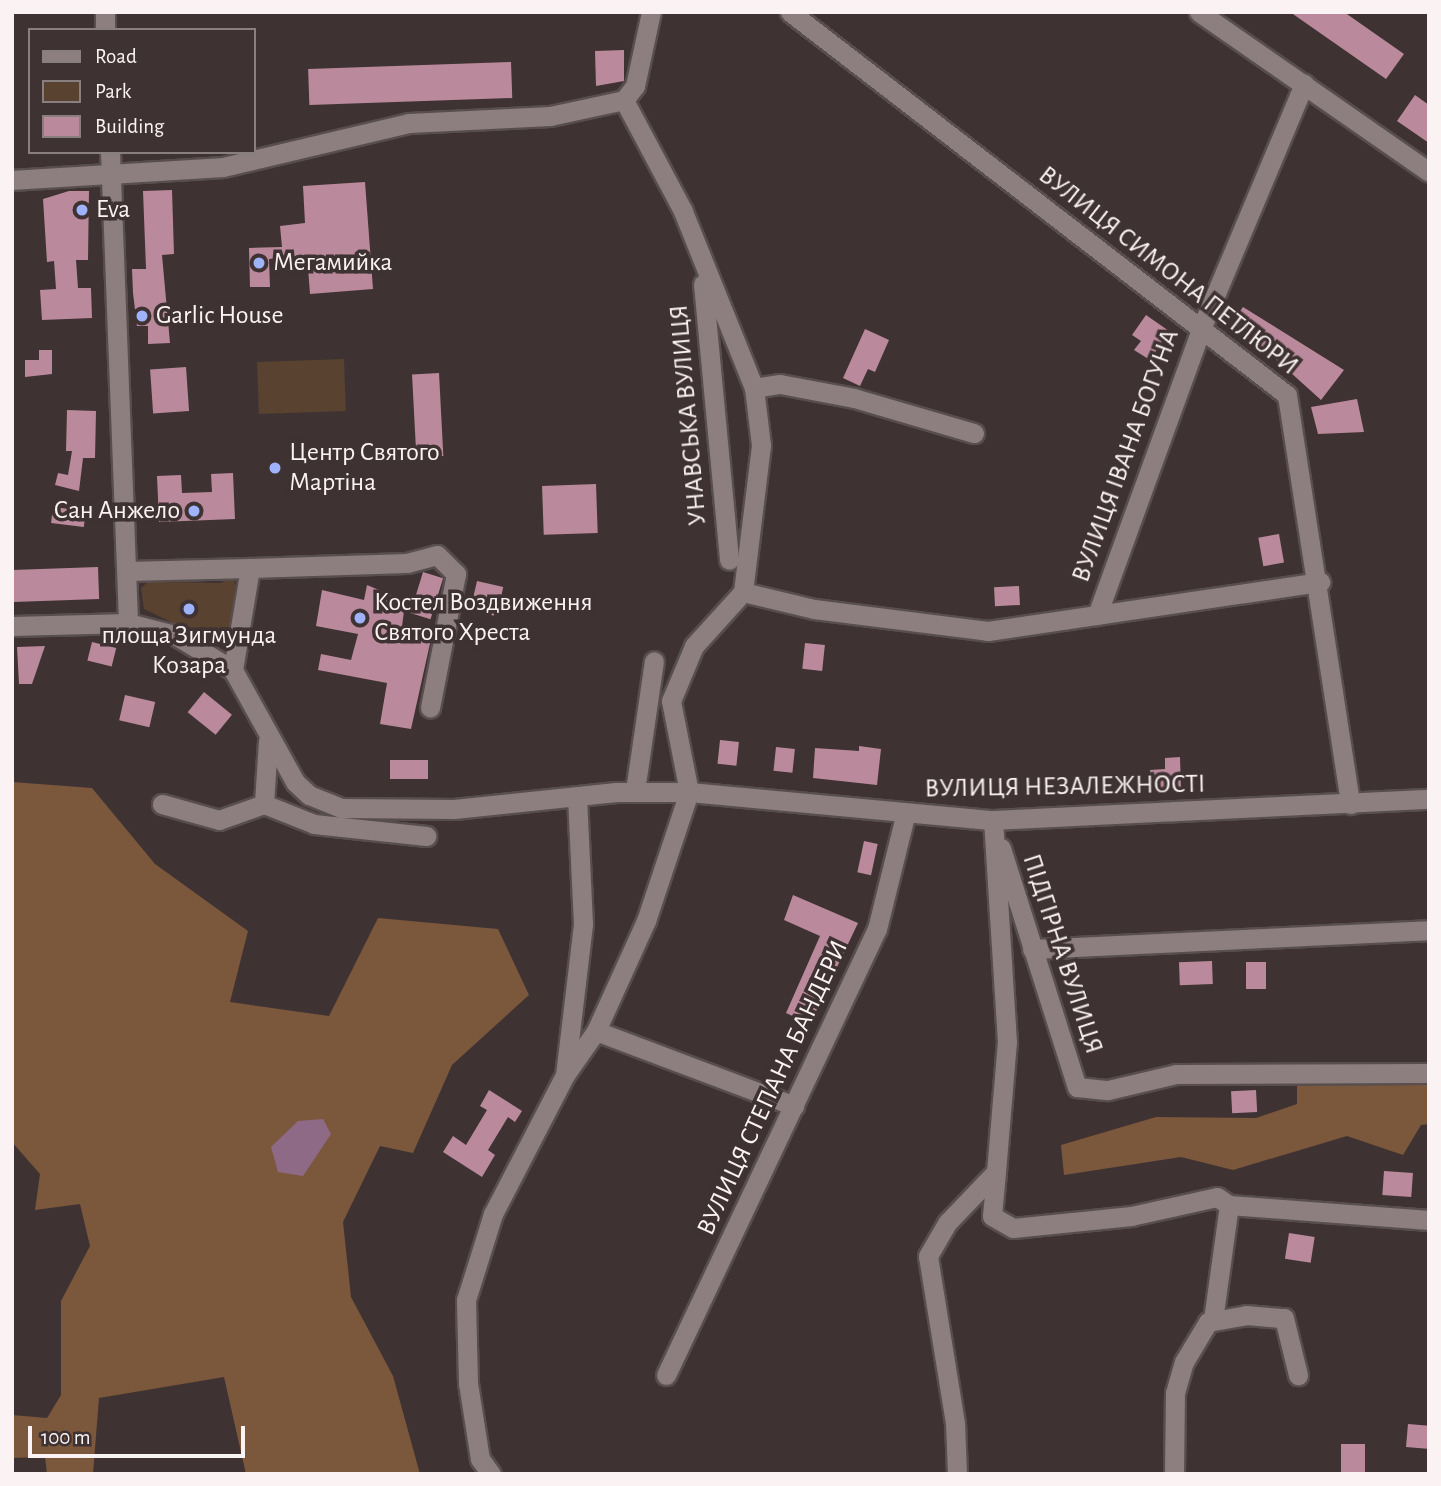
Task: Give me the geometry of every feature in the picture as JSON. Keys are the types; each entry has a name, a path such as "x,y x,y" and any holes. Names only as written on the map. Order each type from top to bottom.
{"street":[{"path":"12,180 110,177 223,167 409,123 550,116 624,100 635,86 651,12"},
{"name":"ВУЛИЦЯ СИМОНА ПЕТЛЮРИ","path":"790,12 1287,395 1320,582 1350,804"},
{"path":"1199,12 1429,172"},
{"name":"ВУЛИЦЯ ІВАНА БОГУНА","path":"1097,615 1201,328 1304,84"},
{"name":"УНАВСЬКА ВУЛИЦЯ","path":"624,100 682,211 701,266 754,388 761,445 743,592"},
{"path":"110,154 128,623"},
{"name":"УНАВСЬКА ВУЛИЦЯ","path":"701,266 729,560"},
{"path":"754,388 780,384 854,398 974,433"},
{"path":"127,571 407,563 437,555 456,574 430,708"},
{"path":"12,626 128,623 175,635 233,670 250,568"},
{"path":"491,1474 480,1459 468,1383 466,1300 493,1214 565,1075 596,1031 646,921 690,792 671,701 680,670 743,592 814,609 988,631 1320,582"},
{"path":"635,791 654,661"},
{"name":"ВУЛИЦЯ НЕЗАЛЕЖНОСТІ","path":"233,670 295,782 309,795 341,808 406,811 578,799 635,791 690,792 905,816 993,820 1429,799"},
{"path":"264,804 267,729"},
{"path":"565,1075 583,924 578,799"},
{"path":"162,804 219,820 264,804 314,824 426,836"},
{"name":"ВУЛИЦЯ СТЕПАНА БАНДЕРИ","path":"666,1375 877,929 905,816"},
{"path":"993,820 1007,1042 992,1216 1005,1227 1130,1216 1205,1198 1229,1205 1429,1220"},
{"name":"ПІДГІРНА ВУЛИЦЯ","path":"993,820 1077,1087 1108,1090 1176,1074 1429,1073"},
{"path":"1032,949 1429,930"},
{"path":"596,1031 794,1106"},
{"path":"957,1474 955,1423 928,1256 948,1222 996,1172"},
{"path":"1174,1474 1175,1393 1198,1334 1213,1320 1229,1205"},
{"path":"1213,1320 1284,1318 1298,1375"}],"green space":[{"path":"344,359 346,411 259,414 257,362"},
{"name":"площа Зигмунда Козара","path":"155,576 160,582 221,583 232,576 237,588 229,630 213,642 144,609 141,588"}],"shaded area":[{"path":"12,782 92,788 155,864 248,931 230,1002 329,1016 378,918 498,929 529,995 452,1065 413,1153 380,1146 343,1222 351,1297 393,1376 420,1474 246,1474 224,1377 99,1398 93,1474 47,1474 45,1457 12,1458 12,1415 47,1418 61,1395 61,1301 90,1246 80,1204 35,1210 40,1174 12,1142"},
{"path":"1297,1083 1429,1083 1429,1124 1421,1125 1403,1155 1347,1136 1233,1170 1181,1157 1064,1175 1061,1145 1156,1117 1256,1118 1297,1104"},
{"path":"323,1119 331,1134 303,1176 278,1172 271,1147 298,1121"}],"building":[{"path":"1290,12 1344,12 1404,54 1386,79"},
{"path":"624,50 624,81 596,86 595,51"},
{"path":"511,62 512,98 309,105 308,69"},
{"path":"1415,95 1429,105 1429,143 1397,121"},
{"path":"365,182 373,289 310,294 307,255 269,259 270,287 250,287 249,248 282,247 280,226 305,223 303,186"},
{"path":"172,190 174,254 162,255 170,343 148,344 148,326 137,326 132,269 146,269 143,191"},
{"path":"69,191 89,191 88,260 76,260 78,288 91,288 92,318 42,320 40,290 56,289 54,261 47,262 43,199"},
{"path":"1243,307 1344,370 1321,400 1248,334 1245,339 1229,327"},
{"path":"1146,315 1169,331 1150,360 1134,350 1141,341 1132,335"},
{"path":"865,329 889,340 875,372 868,369 860,386 843,378"},
{"path":"39,350 52,350 52,374 25,377 25,360 39,360"},
{"path":"186,367 189,411 153,413 150,370"},
{"path":"439,373 443,456 416,457 412,374"},
{"path":"1357,399 1364,432 1318,434 1311,407"},
{"path":"67,410 96,411 95,458 83,458 79,491 55,485 58,473 68,475 72,451 66,451"},
{"path":"233,473 235,519 159,522 157,476 181,475 182,493 212,492 211,474"},
{"path":"596,484 598,533 544,535 542,486"},
{"path":"53,507 86,511 84,527 51,523"},
{"path":"1279,534 1284,563 1263,566 1258,538"},
{"path":"98,567 99,599 13,602 12,570"},
{"path":"423,572 443,578 431,619 410,613"},
{"path":"477,581 503,587 497,616 470,610"},
{"path":"367,585 393,596 404,611 401,634 431,639 411,729 380,724 387,683 318,670 321,654 351,660 358,634 316,626 322,590 364,600"},
{"path":"1019,586 1020,605 995,606 994,587"},
{"path":"92,642 116,648 112,666 87,660"},
{"path":"805,643 825,645 822,671 802,669"},
{"path":"45,646 32,684 19,684 17,647"},
{"path":"204,692 232,715 216,735 188,712"},
{"path":"125,695 155,702 149,727 119,720"},
{"path":"720,740 739,742 736,766 717,764"},
{"path":"859,746 881,749 877,785 813,778 815,748 859,751"},
{"path":"776,747 795,749 792,773 773,771"},
{"path":"1180,757 1181,790 1151,792 1150,770 1165,769 1165,758"},
{"path":"390,760 428,760 428,779 390,779"},
{"path":"864,841 878,844 871,875 857,872"},
{"path":"793,895 858,923 810,1024 786,1013 820,936 784,920"},
{"path":"1212,961 1213,984 1180,985 1179,962"},
{"path":"1246,962 1266,962 1266,989 1246,989"},
{"path":"489,1090 522,1111 515,1122 508,1117 488,1150 495,1155 482,1177 443,1152 453,1136 466,1145 487,1110 480,1106"},
{"path":"1256,1090 1257,1112 1232,1113 1231,1091"},
{"path":"1384,1171 1413,1173 1411,1197 1382,1195"},
{"path":"1289,1233 1315,1237 1311,1263 1285,1259"},
{"path":"1408,1424 1429,1426 1427,1449 1406,1447"},
{"path":"1341,1444 1365,1444 1365,1472 1341,1472"}],"place":[{"name":"Eva","path":"82,210"},
{"name":"Мегамийка","path":"259,263"},
{"name":"Garlic House","path":"142,316"},
{"name":"Центр Святого Мартіна","path":"275,468"},
{"name":"Сан Анжело","path":"194,511"},
{"name":"площа Зигмунда Козара","path":"189,609"},
{"name":"Костел Воздвиження Святого Хреста","path":"360,618"}]}
